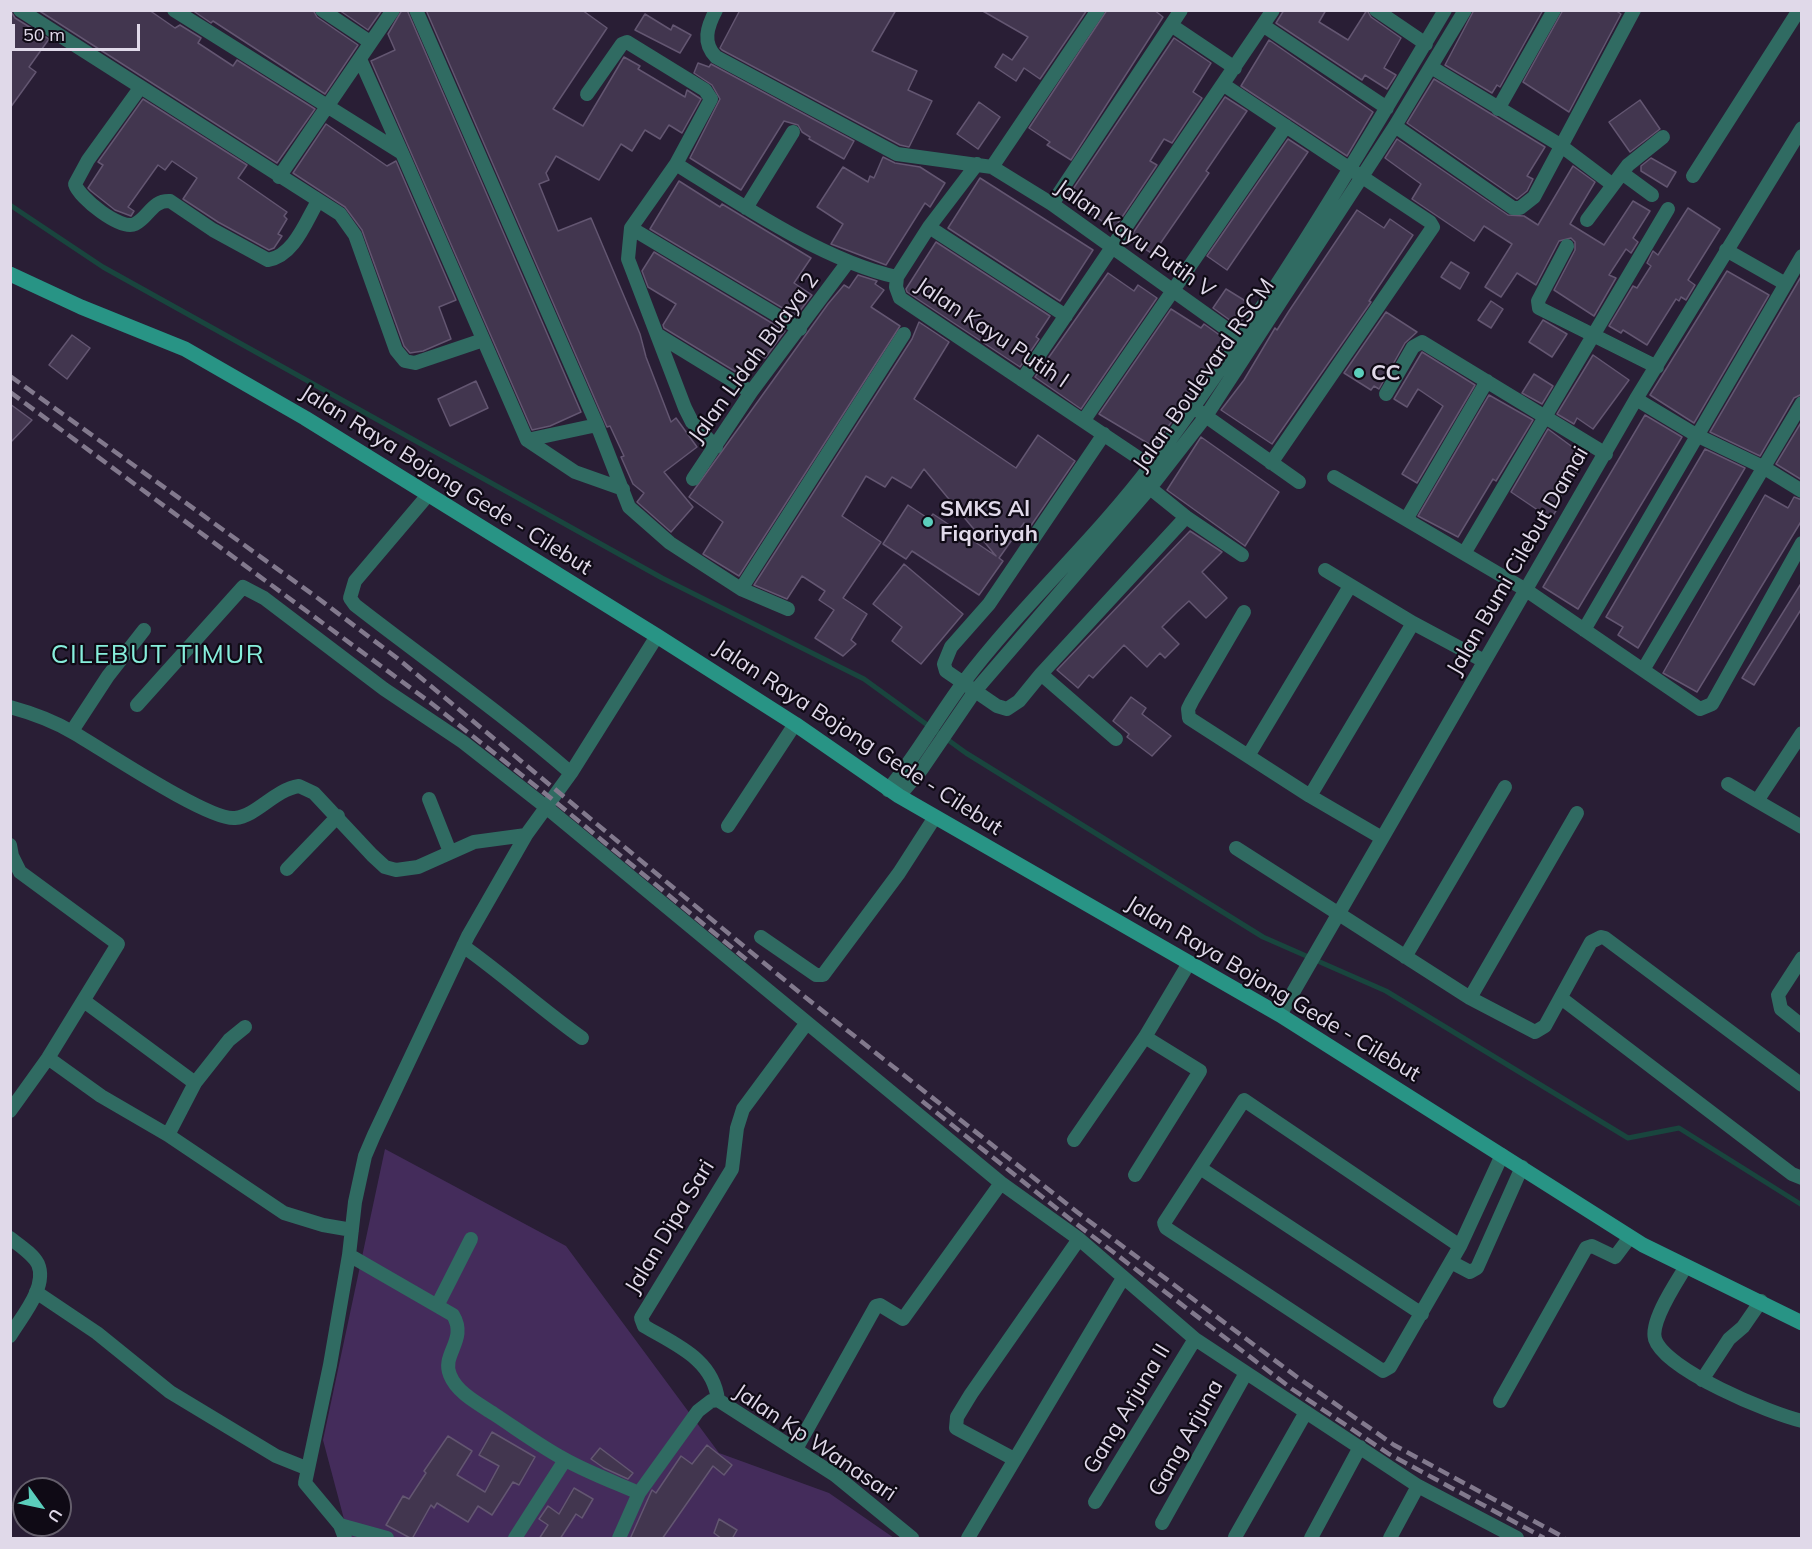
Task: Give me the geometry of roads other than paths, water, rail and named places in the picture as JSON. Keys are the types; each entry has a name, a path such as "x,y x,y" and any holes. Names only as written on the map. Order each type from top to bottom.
{"main road":[{"name":"Jalan Raya Bojong Gede - Cilebut","path":"10,274 81,307 185,349 305,418 657,636 795,724 894,793 1280,1015 1630,1237 1685,1268 1761,1301 1802,1323"}],"street":[{"path":"20,10 279,177 340,213 355,235 396,350 405,361 415,363 483,340"},
{"path":"174,10 402,153"},
{"path":"322,10 370,42"},
{"path":"279,177 393,10"},
{"path":"417,10 597,425 629,507 670,543 741,589 788,609"},
{"path":"713,12 706,39 708,49 716,57 897,154 931,161 992,167 1098,10"},
{"path":"1022,380 1273,10"},
{"path":"1376,10 1426,44"},
{"name":"Jalan Boulevard RSCM","path":"894,793 916,766 969,687 1139,479 1156,470 1206,416 1247,344 1355,171 1387,108 1445,10"},
{"name":"Jalan Boulevard RSCM","path":"1355,171 1395,126 1465,10"},
{"path":"1498,109 1554,10"},
{"path":"1395,126 1513,208 1520,208 1534,197 1634,10"},
{"path":"1694,176 1800,10"},
{"path":"1052,204 1173,16 1235,68"},
{"path":"1264,26 1387,108"},
{"path":"587,94 622,44 627,42 705,90 711,99 676,164 631,228 628,259 692,422 716,447"},
{"path":"360,59 527,441 576,472 623,489"},
{"path":"1431,67 1618,179 1652,195"},
{"path":"1224,85 1430,222 1432,231 1271,463"},
{"path":"140,88 87,160 75,184 77,191 84,199 111,218 129,225 136,224 153,206 162,201 170,201 213,230 268,260 280,257 289,249 318,201"},
{"path":"1084,420 1286,126"},
{"name":"Jalan Bumi Cilebut Damai","path":"1280,1015 1636,399 1802,128"},
{"path":"746,208 793,132"},
{"path":"1587,220 1618,179 1663,137"},
{"path":"676,164 746,208 848,262 897,277"},
{"name":"Jalan Kayu Putih I","path":"977,164 929,227 897,277 896,288 900,298 1156,470"},
{"name":"Jalan Kayu Putih V","path":"992,167 1052,204 1247,344"},
{"path":"1465,552 1668,209"},
{"path":"929,227 1066,316"},
{"path":"631,228 800,329"},
{"path":"1567,246 1538,305 1542,311 1657,367"},
{"path":"1726,250 1784,284"},
{"path":"1584,630 1802,255"},
{"name":"Jalan Lidah Buaya 2","path":"693,478 751,392 848,262"},
{"path":"658,334 751,392"},
{"path":"741,589 904,334"},
{"path":"1386,393 1413,347 1422,342 1606,454"},
{"name":"Jalan Boulevard RSCM","path":"1008,641 1150,488 1156,470 1193,407 1247,344"},
{"path":"1407,518 1486,381"},
{"path":"1636,399 1696,435 1763,467 1802,491"},
{"path":"1642,670 1802,403"},
{"path":"1193,407 1299,482"},
{"path":"527,441 597,425"},
{"path":"1104,434 989,604 951,647 944,664 946,670 1007,710 1019,701 1041,674 1186,517"},
{"path":"1334,477 1465,552 1526,590 1700,709 1712,704 1802,543"},
{"path":"1139,479 1186,517 1242,555"},
{"path":"428,495 355,582 350,598 355,605 510,722 571,773"},
{"path":"1325,570 1413,623 1484,661"},
{"path":"1248,756 1350,586"},
{"path":"137,705 243,587 303,626 384,689 463,742 546,807 1001,1183 1079,1239 1195,1339 1418,1486 1516,1539"},
{"path":"1244,612 1188,709 1189,718 1201,728 1310,796 1382,838"},
{"path":"1310,796 1413,623"},
{"path":"72,732 108,676 144,630"},
{"path":"387,1539 342,1532 304,1483 330,1365 363,1167 374,1135 463,946 526,835 571,773 657,636"},
{"path":"1041,674 1116,739"},
{"path":"10,707 72,732 193,804 222,817 236,818 259,806 276,793 299,786 314,793 385,867 396,870 408,869 474,842 526,835"},
{"path":"728,826 795,724"},
{"path":"1757,801 1802,733"},
{"path":"1728,784 1802,827"},
{"path":"1405,957 1505,787"},
{"path":"429,799 450,852"},
{"path":"1470,998 1577,813"},
{"path":"287,869 338,816"},
{"path":"761,937 816,975 823,975 899,873 935,817"},
{"path":"10,845 12,856 20,872 118,944 48,1058 10,1111"},
{"path":"1236,848 1336,915 1470,998 1535,1032 1545,1026 1591,942 1601,937 1802,1085"},
{"path":"463,946 493,968 534,1004 582,1038"},
{"path":"1802,958 1778,995 1781,1010 1802,1026"},
{"path":"1074,1140 1145,1037 1190,963"},
{"path":"1561,998 1792,1174 1802,1178"},
{"path":"84,1001 195,1083"},
{"name":"Jalan Dipa Sari","path":"718,1400 717,1389 704,1364 644,1326 641,1318 732,1169 737,1128 743,1109 806,1024"},
{"path":"168,1135 195,1083 229,1040 244,1027"},
{"path":"1135,1174 1200,1071 1145,1037"},
{"path":"48,1058 120,1109 168,1135 284,1213 323,1225 352,1230"},
{"path":"1460,1246 1244,1100 1165,1220 1166,1228 1379,1370 1390,1367 1422,1314 1460,1246 1502,1155"},
{"path":"1451,1262 1470,1272 1477,1268 1522,1167"},
{"path":"1200,1168 1422,1314"},
{"path":"796,1449 876,1306 880,1305 903,1318 1001,1183"},
{"path":"1500,1401 1586,1248 1592,1246 1615,1257 1630,1237"},
{"path":"10,1238 37,1262 40,1273 36,1292 10,1336"},
{"path":"438,1304 471,1239"},
{"path":"1014,1459 965,1435 956,1428 955,1422 971,1394 1079,1239"},
{"path":"349,1255 438,1304 453,1315 459,1325 459,1336 449,1364 449,1373 456,1385 565,1460 639,1493"},
{"path":"1685,1268 1658,1318 1655,1339 1662,1350 1702,1380 1786,1418 1802,1421"},
{"path":"968,1539 1123,1278"},
{"path":"36,1292 97,1334 171,1392 276,1456 306,1468"},
{"path":"1702,1380 1729,1338 1743,1327 1761,1301"},
{"name":"Gang Arjuna II","path":"1095,1502 1195,1339"},
{"name":"Gang Arjuna","path":"1162,1523 1246,1373"},
{"name":"Jalan Kp Wanasari","path":"619,1539 639,1493 698,1411 718,1400 796,1449 882,1511 912,1539"},
{"path":"1235,1537 1306,1412"},
{"path":"1311,1539 1360,1447"},
{"path":"515,1539 565,1460"},
{"path":"1390,1539 1418,1486"}],"waterway":[{"path":"10,205 103,267 662,578 864,679 966,753 1263,937 1386,991 1628,1138 1679,1128 1802,1205"}],"railway":[{"path":"10,376 397,658 805,997 1077,1212 1297,1377 1394,1445 1565,1538"},
{"path":"10,392 431,703 552,799 747,960"},
{"path":"922,1101 1070,1219 1292,1389 1389,1454 1544,1538"}],"place":[{"name":"CC","path":"1359,373"},
{"name":"SMKS Al Fiqoriyah","path":"928,522"}],"district":[{"name":"CILEBUT TIMUR","path":"158,655"}]}
